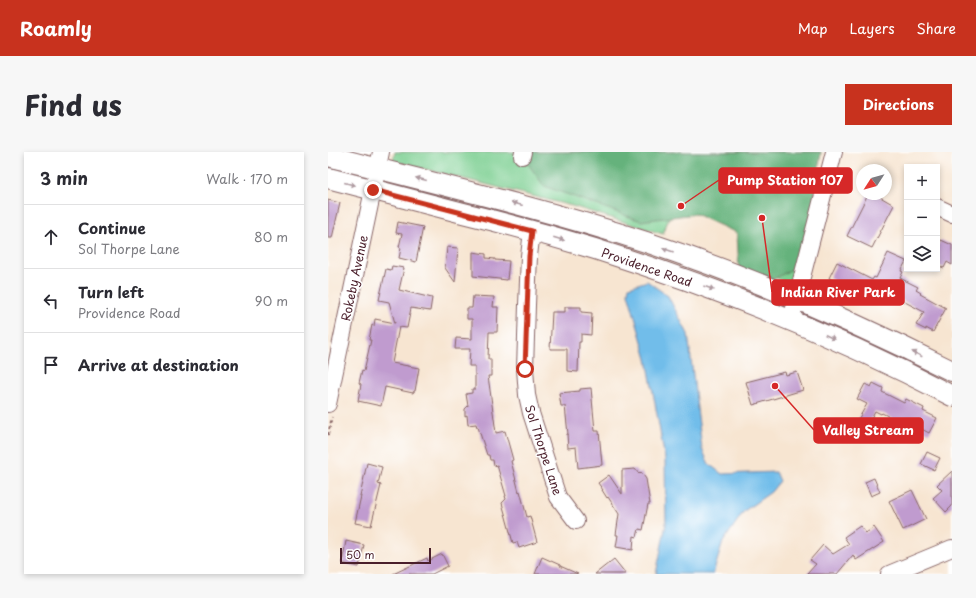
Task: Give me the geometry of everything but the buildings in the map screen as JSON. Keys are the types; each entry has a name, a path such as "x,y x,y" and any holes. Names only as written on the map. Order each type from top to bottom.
{"main road":[{"name":"Providence Road","path":"328,156 379,160 516,204 648,243 715,267 796,299 873,333 952,371"},
{"name":"Providence Road","path":"328,178 532,231 677,276 791,320 861,351 952,396"}],"street":[{"path":"791,320 834,152"},
{"name":"Rokeby Avenue","path":"328,404 379,160"},
{"path":"940,208 952,214"},
{"name":"Sol Thorpe Lane","path":"532,231 529,256 525,369 527,395 531,413 558,497 576,521"},
{"path":"891,574 952,548"}],"green space":[{"path":"395,152 821,152 791,284 746,265 749,230 675,201 663,234 572,206 393,161"},
{"path":"522,152 821,152 809,239 794,268 767,283 739,274 737,233 695,214 641,221 544,186 521,154"}],"water":[{"path":"647,281 668,296 688,334 702,449 709,464 722,474 776,472 780,481 771,492 744,511 723,542 713,574 656,574 666,524 665,459 647,359 628,293 629,287"}],"place":[{"name":"Pump Station 107","path":"681,206"},
{"name":"Indian River Park","path":"762,218"},
{"name":"Valley Stream","path":"775,386"}],"route":[{"path":"373,190 532,231 529,256 525,369"}]}
